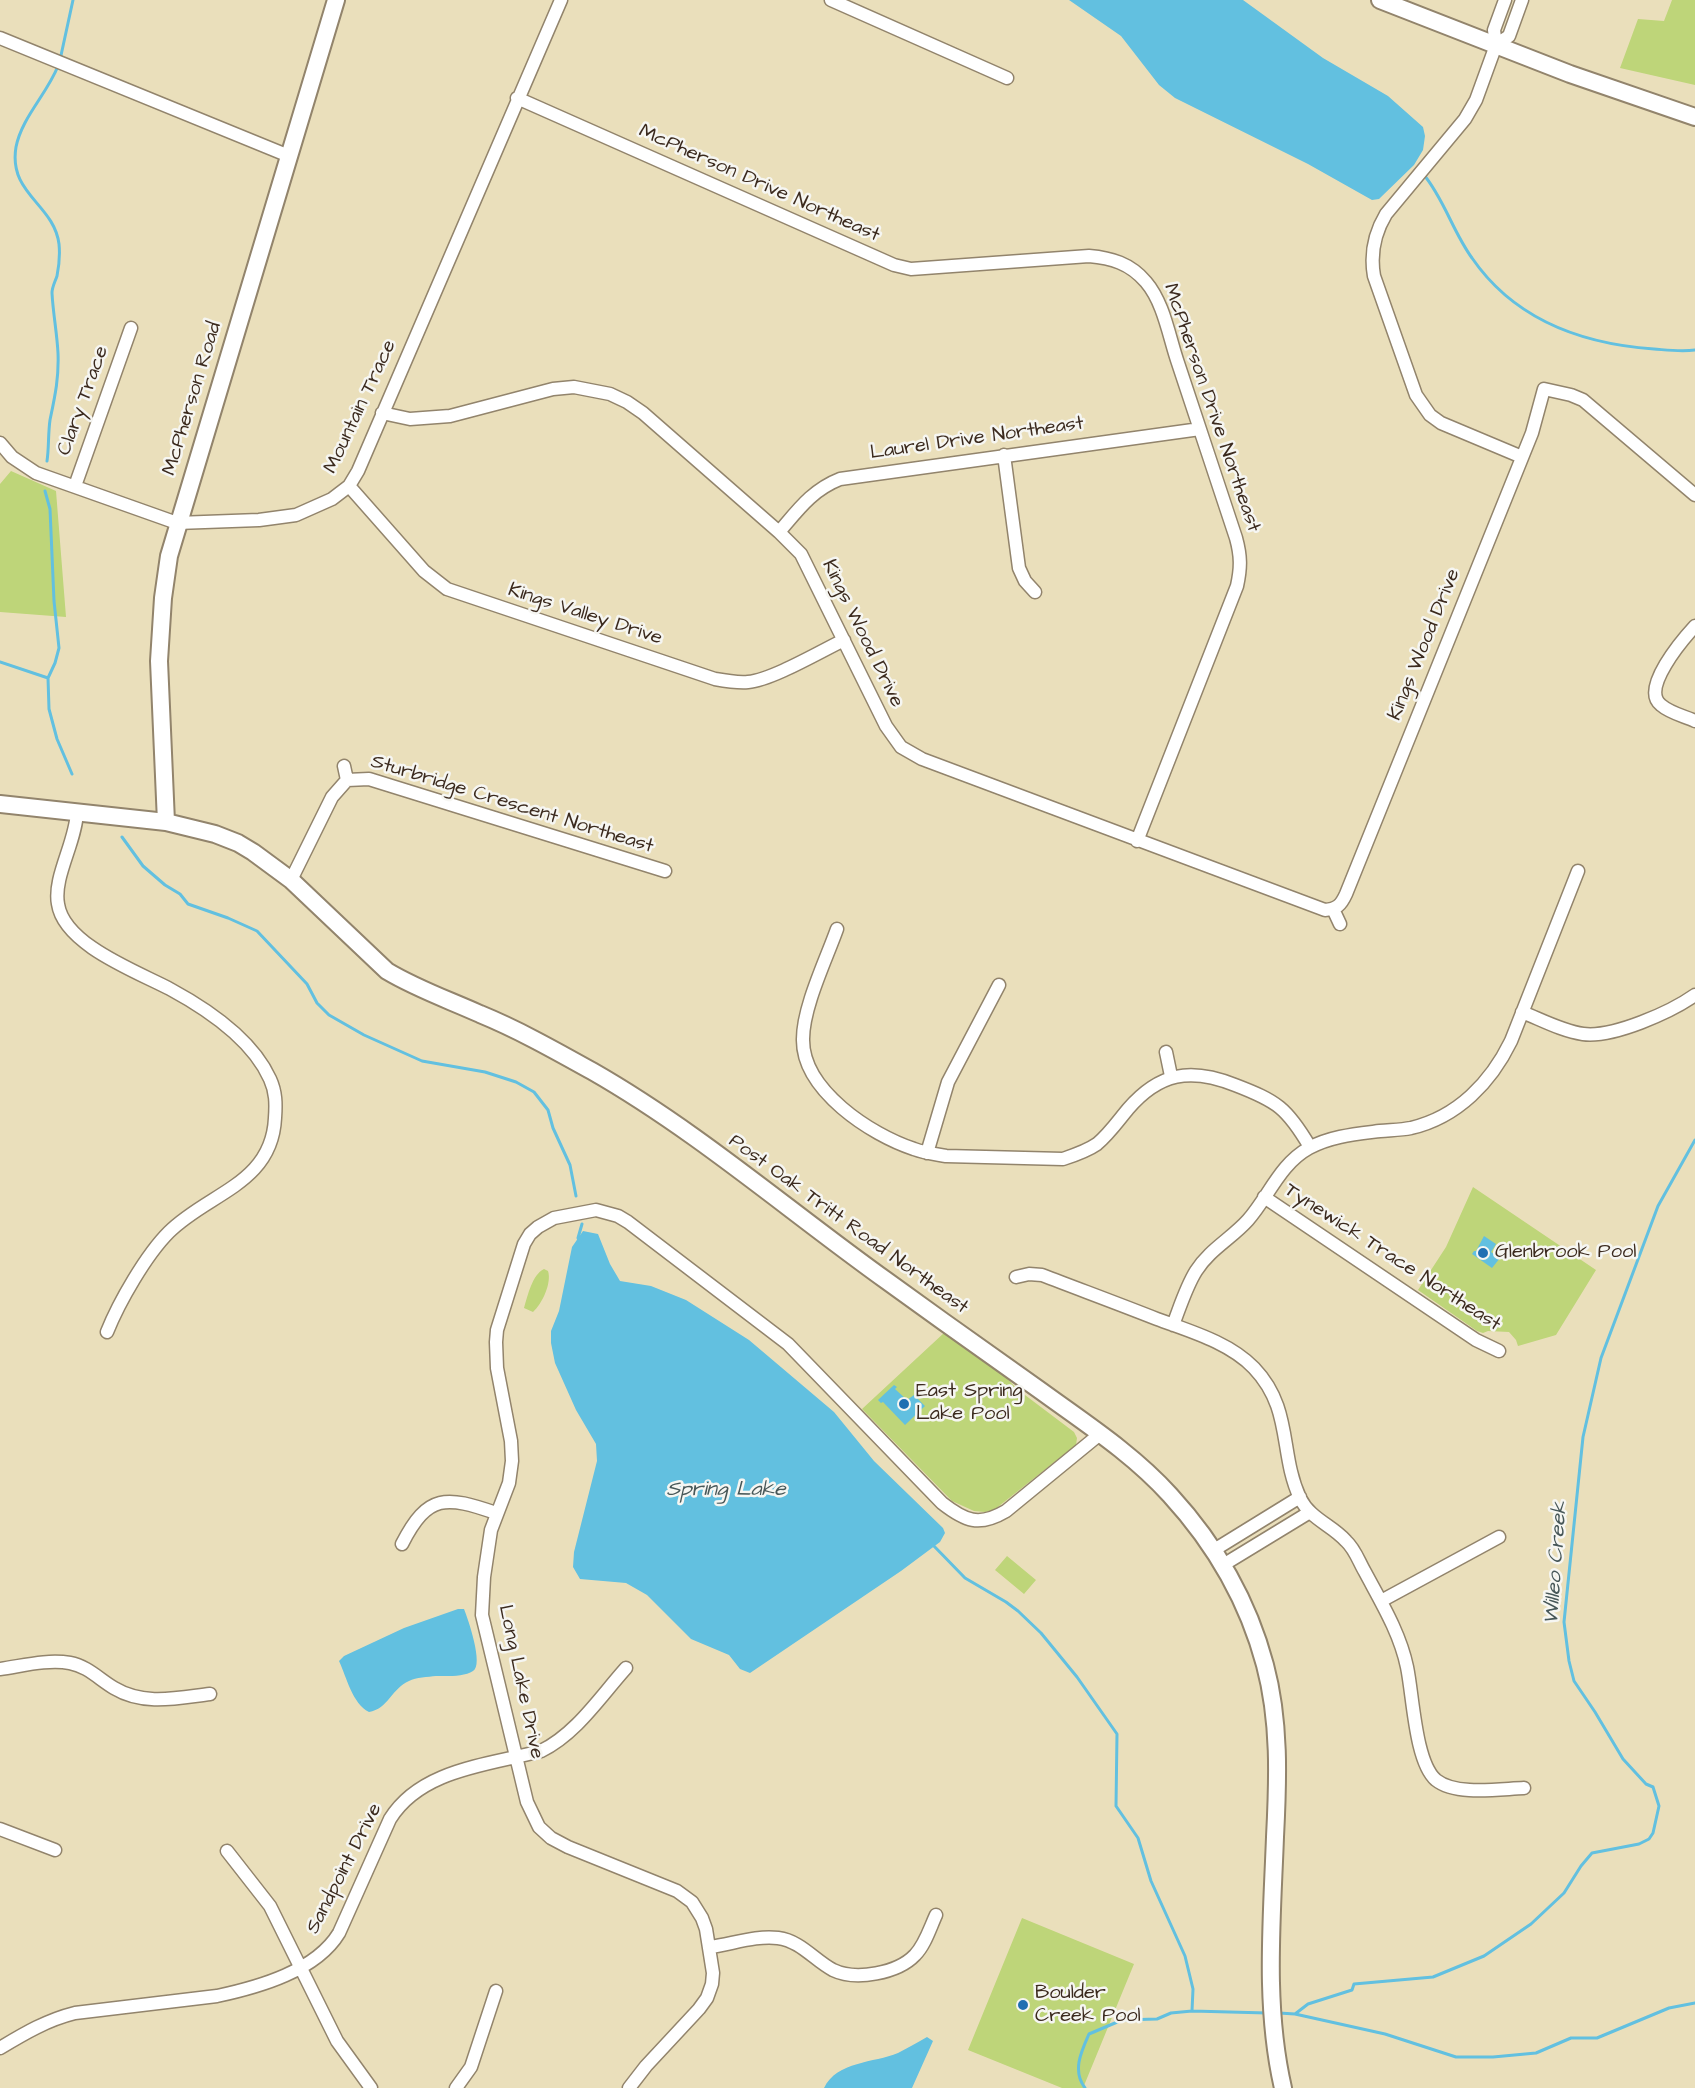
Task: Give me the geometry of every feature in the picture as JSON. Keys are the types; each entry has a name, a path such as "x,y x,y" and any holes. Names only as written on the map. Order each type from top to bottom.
{"street":[{"name":"McPherson Road","path":"166,822 160,712 160,629 169,556 177,523 336,0"},
{"name":"Mountain Trace","path":"0,443 24,466 36,473 177,523 247,521 296,516 316,508 349,486 358,471 561,0"},
{"path":"831,0 1007,78"},
{"path":"1380,0 1570,74 1695,117"},
{"path":"1505,0 1494,30 1496,45 1476,100 1466,119 1392,207 1381,224 1373,242 1372,264 1404,363 1422,406 1441,423 1522,457"},
{"path":"1496,45 1509,36 1522,0"},
{"path":"0,38 289,156"},
{"name":"McPherson Drive Northeast","path":"517,98 894,265 911,269 1089,256 1121,262 1145,281 1155,297 1200,429 1241,555 1241,570 1237,586 1137,841"},
{"name":"Clary Trace","path":"75,486 131,328"},
{"name":"Kings Wood Drive","path":"382,413 410,419 450,416 553,389 574,387 610,394 627,402 643,413 779,532 801,555 886,726 901,747 922,759 1316,908 1333,909 1342,904 1522,457 1538,415 1544,389 1582,400 1695,495"},
{"name":"Laurel Drive Northeast","path":"779,532 811,496 824,486 840,479 1200,429"},
{"path":"1004,455 1019,568 1024,581 1035,592"},
{"name":"Kings Valley Drive","path":"349,486 424,571 447,589 715,679 750,682 765,678 844,640"},
{"path":"1695,626 1676,646 1650,700 1695,721"},
{"name":"Sturbridge Crescent Northeast","path":"344,766 347,780"},
{"name":"Sturbridge Crescent Northeast","path":"291,880 332,797 347,780 369,779 665,871"},
{"name":"Post Oak Tritt Road Northeast","path":"0,804 166,822 215,834 238,843 291,880 387,971 406,982 484,1015 534,1040 644,1102 873,1272 1100,1434 1160,1484 1183,1510 1223,1565 1247,1615 1269,1683 1275,1718 1277,1781 1272,2012 1283,2088"},
{"path":"77,812 75,831 58,886 58,905 61,916 78,936 100,953 183,997 231,1031 260,1063 275,1092 274,1130 264,1159 247,1176 168,1233 116,1310 107,1332"},
{"path":"1173,1325 1197,1269 1212,1251 1248,1220 1286,1167 1310,1147 1339,1137 1410,1128 1430,1122 1455,1109 1472,1096 1489,1078 1502,1060 1578,871"},
{"path":"1333,909 1340,924"},
{"path":"837,929 805,1020 802,1042 812,1074 826,1093 866,1125 898,1143 927,1153 978,1158 1050,1160 1076,1155 1088,1150 1104,1137 1145,1092 1171,1076 1210,1077 1264,1096 1288,1113 1310,1147"},
{"path":"927,1153 948,1082 999,986"},
{"path":"1522,1012 1569,1030 1597,1034 1620,1029 1663,1013 1695,995"},
{"path":"1166,1052 1171,1076"},
{"name":"Tynewick Trace Northeast","path":"1264,1197 1476,1340 1498,1351"},
{"name":"Long Lake Drive","path":"629,2088 639,2073 707,1998 713,1973 710,1947 702,1918 692,1902 685,1896 666,1886 568,1847 544,1833 531,1812 515,1758 482,1615 482,1601 488,1549 496,1513 509,1483 512,1461 511,1441 497,1368 496,1342 500,1320 520,1257 530,1234 554,1218 596,1210 618,1216 628,1222 772,1330 804,1359 955,1514 981,1521 992,1519 1006,1511 1100,1434"},
{"path":"1016,1277 1029,1274 1042,1275 1173,1325 1227,1348 1260,1374 1281,1413 1292,1471 1300,1497 1310,1512 1347,1541 1395,1630 1407,1666 1426,1769 1436,1780 1450,1788 1466,1790 1524,1788"},
{"path":"1214,1550 1300,1497"},
{"path":"402,1544 418,1515 438,1503 448,1501 464,1503 496,1513"},
{"path":"1223,1565 1310,1512"},
{"path":"1381,1601 1498,1538"},
{"path":"0,1670 46,1663 70,1663 88,1670 124,1693 142,1699 155,1700 210,1694"},
{"name":"Sandpoint Drive","path":"0,2048 42,2024 75,2013 217,1996 258,1986 300,1968 321,1956 332,1944 345,1922 390,1819 410,1795 443,1776 541,1751 563,1738 626,1668"},
{"path":"0,1830 55,1850"},
{"path":"227,1851 270,1906 337,2041 370,2088"},
{"path":"710,1947 778,1938 801,1946 835,1970 864,1975 900,1966 909,1961 921,1947 936,1915"},
{"path":"456,2088 471,2067 496,1991"}],"green space":[{"path":"1672,0 1695,0 1695,85 1620,68 1638,19 1664,21"},
{"path":"11,471 56,491 66,617 0,612 0,484"},
{"path":"1473,1187 1596,1270 1556,1335 1518,1346 1509,1332 1488,1331 1483,1333 1477,1331 1418,1290 1446,1247"},
{"path":"544,1269 548,1271 549,1281 543,1299 533,1312 524,1308 533,1281"},
{"path":"945,1332 1004,1375 1017,1389 1074,1432 1077,1438 1076,1445 994,1510 974,1511 952,1501 862,1409"},
{"path":"1007,1556 1036,1580 1024,1594 995,1570"},
{"path":"1022,1918 1134,1964 1083,2088 1062,2088 968,2050"}],"water":[{"path":"1069,0 1243,0 1323,58 1388,96 1423,127 1425,136 1423,150 1414,165 1379,199 1372,200 1308,164 1175,98 1159,85 1121,36"},
{"name":"Spring Lake","path":"583,1231 598,1234 610,1264 620,1281 651,1286 686,1300 749,1340 834,1412 874,1461 943,1528 945,1533 940,1542 750,1673 740,1669 729,1655 691,1639 647,1595 626,1583 580,1579 573,1567 574,1552 597,1461 596,1444 576,1410 555,1363 551,1331 559,1311 572,1247"},
{"name":"Glenbrook Pool","path":"1484,1236 1496,1244 1491,1252 1500,1258 1492,1268 1472,1254"},
{"name":"East Spring Lake Pool","path":"894,1385 897,1387 895,1389 907,1400 914,1395 925,1406 905,1425 883,1402 878,1400"},
{"path":"458,1609 464,1609 474,1642 477,1660 473,1671 460,1675 412,1680 398,1688 381,1707 369,1712 358,1703 339,1661 344,1656 404,1628"},
{"path":"927,2037 933,2041 912,2088 824,2088 830,2079 847,2068 898,2053"}],"waterway":[{"path":"60,60 73,0"},
{"path":"47,461 50,420 58,371 52,293 57,276 59,244 55,230 25,188 15,163 19,136 58,66"},
{"path":"1424,175 1472,258 1489,279 1529,312 1576,334 1601,341 1654,349 1695,350"},
{"path":"45,491 50,509 54,601 59,648 48,678 49,709 57,739 72,774"},
{"path":"0,662 48,678"},
{"path":"122,837 143,866 165,885 180,894 188,904 257,931 307,984 317,1003 329,1015 364,1035 422,1061 485,1072 516,1082 534,1092 548,1110 553,1128 570,1165 576,1196"},
{"name":"Willeo Creek","path":"1279,2013 1295,2014 1308,2004 1352,1990 1354,1984 1433,1977 1484,1956 1531,1924 1564,1893 1592,1853 1639,1844 1649,1839 1653,1833 1659,1806 1653,1787 1646,1784 1623,1759 1574,1681 1564,1622 1583,1437 1601,1358 1658,1206 1695,1140"},
{"path":"580,1242 578,1238 582,1224"},
{"path":"932,1544 965,1578 1006,1602 1041,1633 1077,1677 1117,1734 1116,1806 1138,1838 1151,1881 1185,1956 1193,1989 1192,2011"},
{"path":"1295,2014 1385,2034 1456,2057 1493,2057 1536,2053 1571,2038 1597,2038 1669,2008 1695,2003"},
{"name":"Willeo Creek","path":"1085,2088 1078,2068 1089,2034 1122,2020 1157,2019 1171,2013 1192,2011 1267,2013"}],"place":[{"name":"Glenbrook Pool","path":"1483,1253"},
{"name":"East Spring Lake Pool","path":"904,1404"},
{"name":"Boulder Creek Pool","path":"1023,2005"}]}
